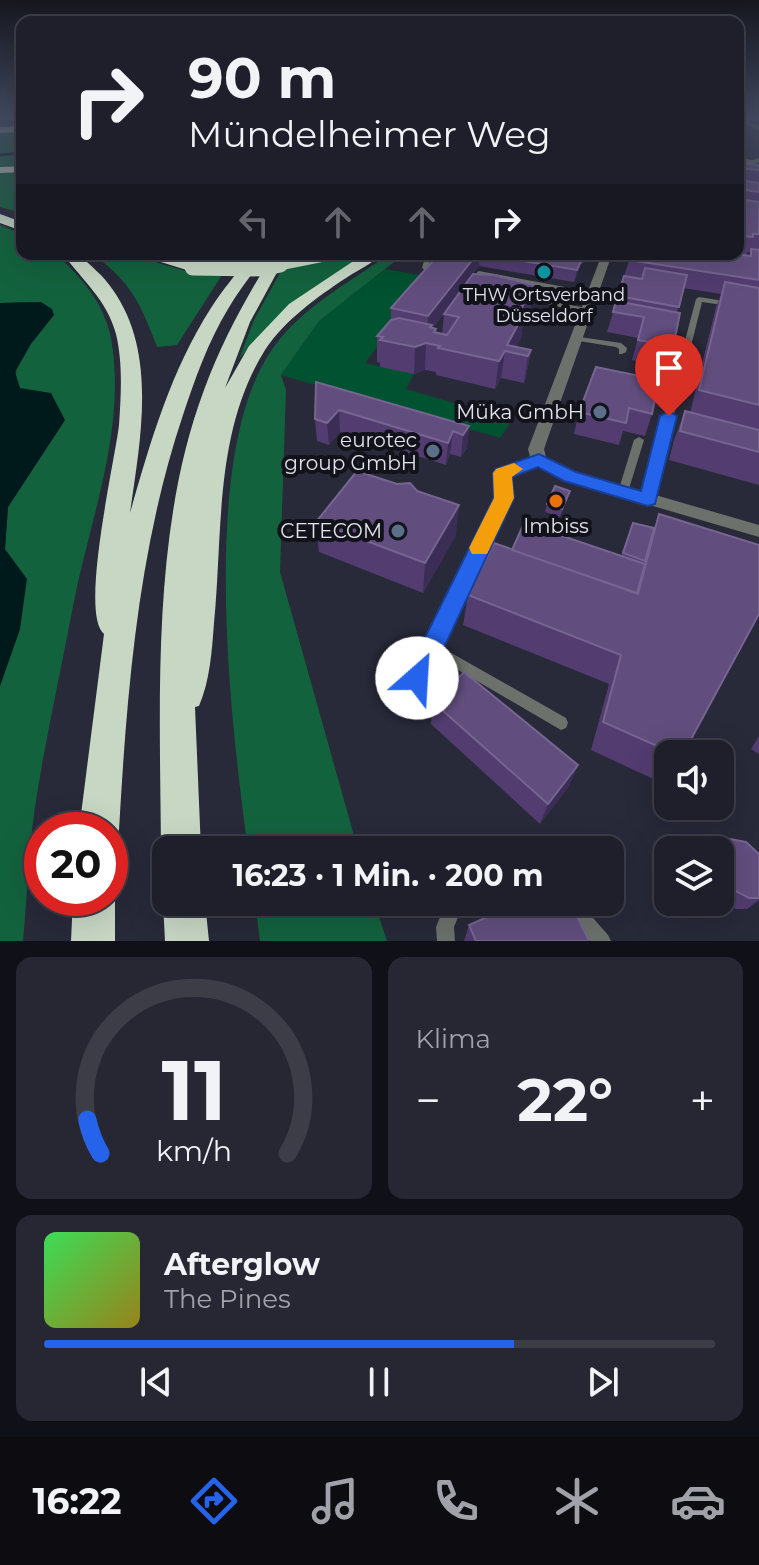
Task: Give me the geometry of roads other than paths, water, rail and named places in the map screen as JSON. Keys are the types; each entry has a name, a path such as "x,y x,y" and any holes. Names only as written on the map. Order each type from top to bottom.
{"highway":[{"path":"76,260 97,279 114,303 124,328 130,358 132,395 110,574 110,610 117,650"},
{"path":"166,260 193,267 263,268 300,260"},
{"path":"101,812 117,650 143,516 164,436 209,328 255,260"},
{"path":"181,836 177,631 181,559 200,441 220,372 239,325 277,260"},
{"path":"178,724 201,624 209,502 215,463 236,385 257,348 286,316 317,290 364,260"},
{"path":"93,941 94,916"},
{"path":"185,916 187,941"}],"street":[{"path":"539,460 536,449 605,260"},
{"path":"502,473 539,460 570,476 759,531"}],"lane":[{"path":"425,268 427,260"},
{"path":"479,273 592,294"},
{"path":"517,297 586,310"},
{"path":"648,499 699,299 744,306"},
{"path":"576,338 618,345 623,348 622,352"},
{"path":"623,492 639,440"},
{"path":"417,678 504,498 502,473"},
{"path":"432,648 561,723"},
{"path":"446,941 445,927 449,916"},
{"path":"580,916 602,941"}],"place":[{"name":"THW Ortsverband Düsseldorf","path":"544,272"},
{"name":"Müka GmbH","path":"600,412"},
{"name":"eurotec group GmbH","path":"433,451"},
{"name":"Imbiss","path":"556,501"},
{"name":"CETECOM","path":"398,531"}]}
